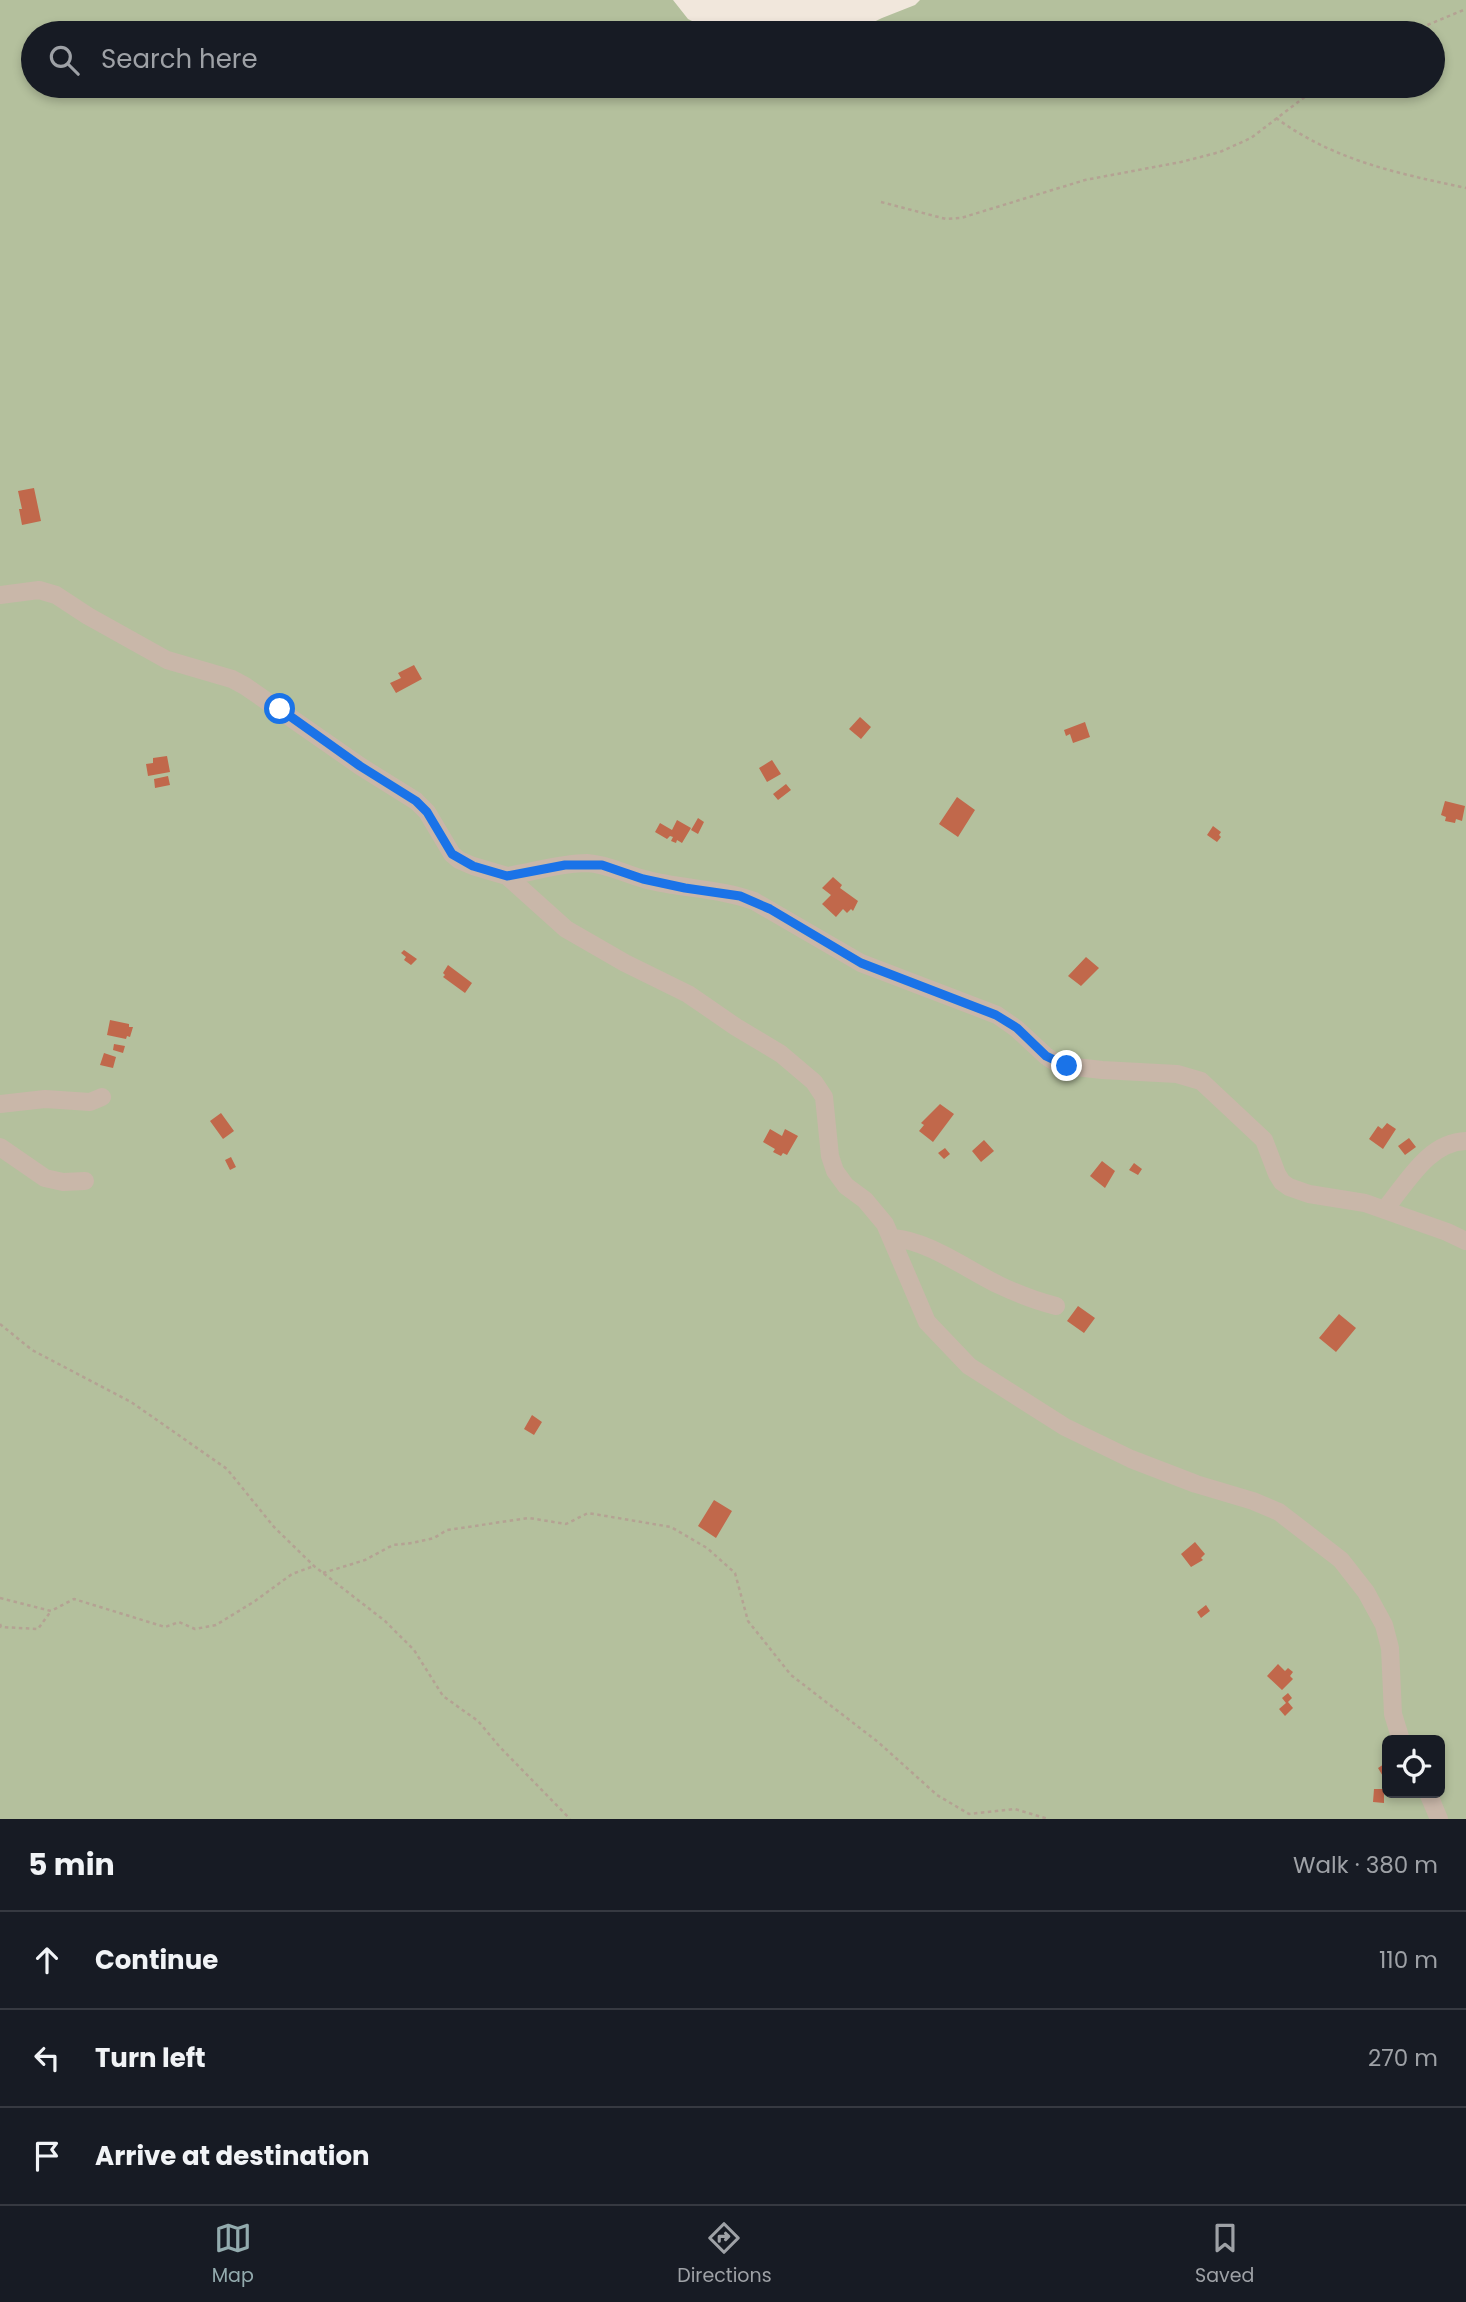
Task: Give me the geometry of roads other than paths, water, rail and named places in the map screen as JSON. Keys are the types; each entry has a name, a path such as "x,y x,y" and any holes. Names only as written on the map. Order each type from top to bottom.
{"street":[{"path":"0,595 39,590 56,595 167,660 232,679 245,686 360,766 416,801 427,812 452,854 459,860 507,876 566,929 625,963 688,994 806,1073 824,1097 830,1156 839,1179 876,1211 892,1238 927,1322 975,1371 1025,1399 1065,1427 1131,1459 1279,1512 1341,1560 1361,1585 1384,1625 1390,1648 1393,1714 1399,1735"},
{"path":"507,876 589,863 643,879 740,896 754,901 861,963 996,1015 1017,1028 1055,1062 1102,1070 1177,1074 1201,1081 1264,1140 1282,1182 1309,1194 1352,1199 1385,1209 1466,1241"},
{"path":"0,1104 53,1098 90,1102 103,1097"},
{"path":"1385,1209 1429,1156 1453,1142 1466,1141"},
{"path":"0,1147 45,1178 63,1182 85,1181"},
{"path":"892,1238 921,1245 1001,1286 1056,1306"},
{"path":"1429,1798 1439,1819"}]}
